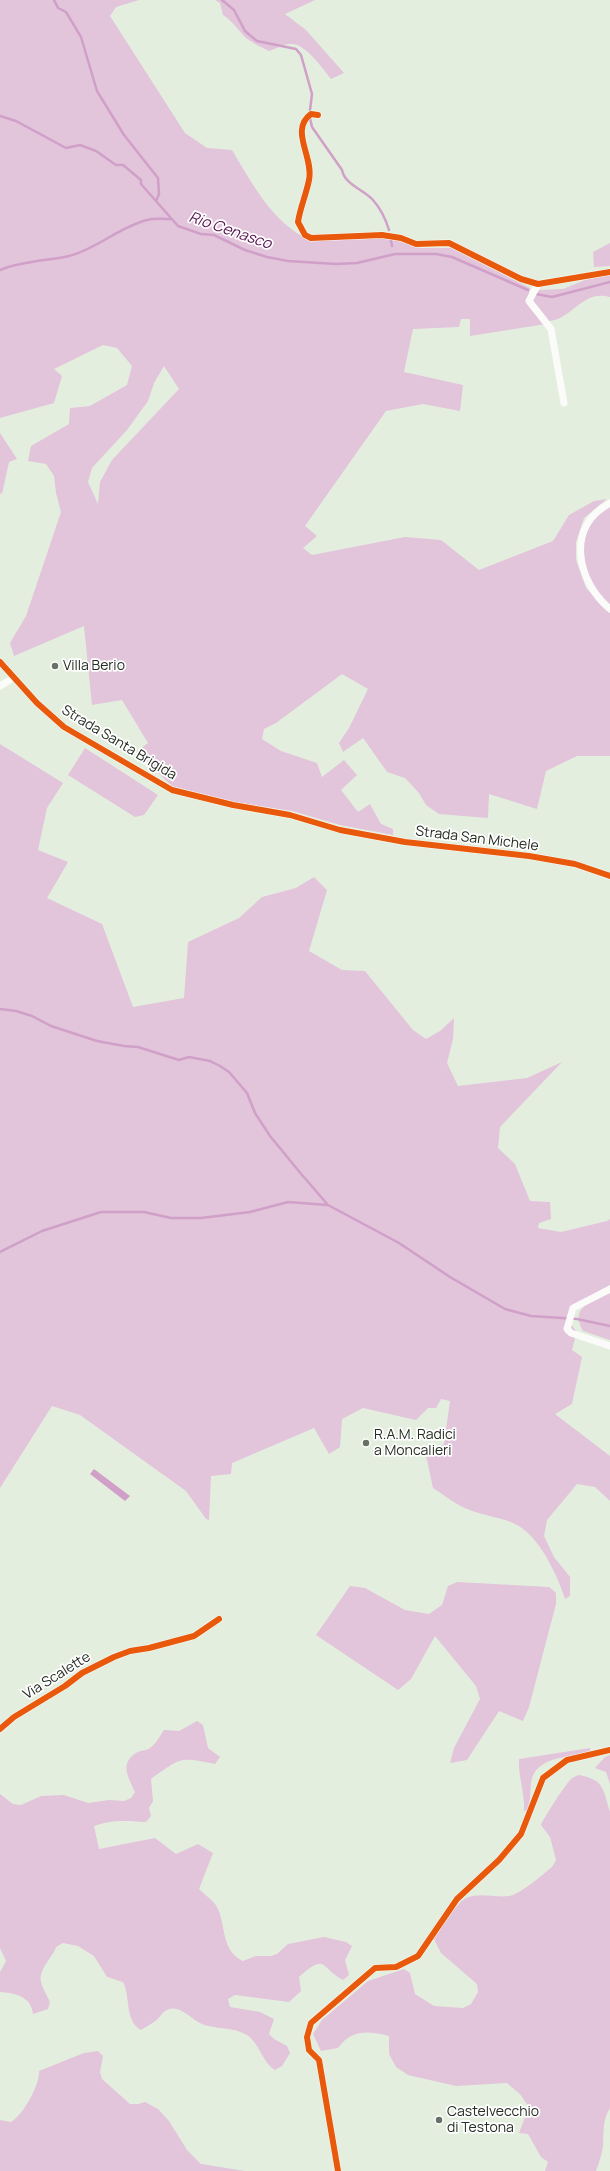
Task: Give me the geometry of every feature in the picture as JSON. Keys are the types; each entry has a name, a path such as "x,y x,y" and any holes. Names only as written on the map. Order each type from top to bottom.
{"street":[{"path":"318,115 311,114 304,119 301,126 309,180 298,222 305,235 311,238 325,238 343,235 382,235 401,238 416,244 449,243 522,279 538,284 610,272"},
{"path":"538,284 529,301 552,329 564,404"},
{"path":"610,503 589,521 580,542 580,560 590,586 610,609"},
{"name":"Strada Santa Brigida","path":"0,662 13,678 64,727 172,790 233,805 290,815 340,830"},
{"path":"0,686 13,678"},
{"name":"Strada San Michele","path":"340,830 405,842 529,856 575,864 610,876"},
{"path":"610,1289 573,1308 567,1323 567,1329 571,1333 610,1346"},
{"name":"Via Scalette","path":"0,1728 14,1717 65,1686 82,1673 114,1657 194,1636 219,1619"},
{"path":"338,2171 319,2060 310,2050 307,2037 311,2023 375,1968 396,1967 418,1956 457,1899 499,1860 521,1834 543,1778 567,1760 610,1750"}],"shaded area":[{"path":"0,0 139,0 116,7 110,16 185,133 207,148 232,150 247,176 274,213 297,233 310,240 386,237 421,248 451,248 530,288 527,302 546,324 470,336 470,319 461,319 459,327 413,329 404,372 463,385 460,411 423,404 386,411 305,526 317,536 303,548 312,555 405,537 441,540 479,570 553,541 569,515 594,501 607,499 584,518 576,542 576,560 586,588 610,613 610,756 577,756 546,771 537,809 489,794 488,818 439,814 426,805 419,793 405,778 387,772 363,738 343,752 339,743 349,728 368,689 342,674 276,723 264,729 262,739 281,751 317,763 322,777 344,760 357,775 341,790 358,812 370,804 381,824 393,829 393,835 340,825 292,811 234,802 172,786 136,752 148,743 122,700 92,705 84,626 14,656 10,643 26,616 61,512 56,493 54,476 46,464 28,461 31,446 69,424 70,408 90,406 127,385 132,366 117,348 103,345 54,369 62,376 54,403 0,418","holes":["164,366 179,389 112,460 100,482 98,504 88,482 92,468 127,430 148,401 154,383"]},
{"path":"215,0 315,0 285,14 306,30 344,73 331,79 313,57 302,47 296,45 285,45 269,51 256,44 244,36 232,22 223,15 220,3"},
{"path":"610,243 610,266 594,267 593,252"},
{"path":"610,275 610,297 592,297 564,316 556,319 548,321 532,301 539,290 563,289 585,280"},
{"path":"0,433 17,459 9,462 2,494 0,493"},
{"path":"610,507 610,605 594,587 585,564 583,552 584,540 588,529 600,514"},
{"path":"0,744 63,783 47,808 38,850 68,862 47,898 102,924 133,1007 184,998 188,942 239,918 262,897 296,888 314,877 327,890 309,951 342,970 365,971 413,1030 426,1039 440,1031 454,1018 453,1039 447,1063 458,1086 527,1078 562,1062 500,1127 498,1148 515,1164 530,1201 550,1202 551,1219 539,1223 538,1228 561,1232 610,1219 610,1285 579,1302 570,1323 579,1335 575,1338 572,1350 582,1357 572,1404 555,1414 610,1456 610,1501 595,1487 577,1484 547,1520 544,1536 554,1557 570,1577 570,1596 565,1599 553,1568 540,1547 525,1530 511,1522 463,1507 433,1488 426,1455 444,1444 450,1401 441,1399 436,1408 428,1408 416,1420 363,1408 342,1419 340,1447 329,1454 314,1428 232,1463 231,1474 211,1476 209,1520 206,1519 186,1491 80,1415 52,1406 0,1488"},
{"path":"85,748 158,795 144,815 135,817 68,775"},
{"path":"610,1293 610,1340 583,1331 579,1323 579,1316 584,1306"},
{"path":"94,1469 130,1496 125,1501 90,1474"},
{"path":"457,1582 549,1587 556,1593 556,1604 529,1707 523,1721 499,1711 467,1760 450,1763 454,1748 480,1699 476,1686 435,1636 411,1679 398,1690 316,1635 350,1586 365,1588 405,1610 429,1614 442,1605 448,1586"},
{"path":"197,1721 203,1725 208,1748 220,1757 215,1764 194,1760 181,1761 169,1766 151,1779 153,1801 149,1808 151,1816 146,1822 114,1821 94,1826 99,1849 155,1838 176,1854 198,1844 213,1853 199,1889 215,1904 219,1911 224,1934 230,1950 235,1956 243,1961 256,1956 271,1956 277,1954 288,1944 324,1937 346,1942 352,1946 345,1960 349,1975 343,1980 323,1965 319,1964 314,1965 299,1977 301,1991 289,2002 235,1995 228,1999 230,2007 260,2012 274,2019 269,2034 274,2039 287,2046 290,2053 282,2066 275,2070 267,2062 255,2043 247,2035 235,2030 205,2025 196,2021 180,2010 171,2009 165,2011 156,2021 141,2030 132,2020 123,1982 107,1977 94,1956 78,1946 63,1943 56,1947 42,1972 41,1981 43,1989 50,2002 48,2009 33,2014 32,2008 26,1999 11,1993 0,1992 0,1972 6,1961 0,1948 0,1794 13,1804 21,1805 41,1796 64,1795 88,1803 109,1800 124,1801 131,1798 135,1792 127,1771 128,1762 131,1757 152,1746 164,1730 179,1731"},
{"path":"590,1748 590,1753 554,1759 539,1767 534,1774 531,1783 530,1800 527,1810 524,1811 524,1798 519,1759"},
{"path":"610,1755 610,1784 606,1772 595,1768 605,1757"},
{"path":"579,1775 594,1780 602,1787 610,1812 610,2108 607,2113 604,2127 603,2149 596,2171 545,2171 548,2162 541,2157 528,2134 519,2133 529,2107 520,2094 507,2083 456,2086 408,2075 396,2067 389,2054 389,2036 374,2033 361,2033 349,2037 338,2048 321,2051 313,2034 322,2020 368,1981 404,1969 410,1973 415,1994 434,2006 463,2008 471,2004 478,1992 477,1984 441,1953 434,1939 453,1911 466,1898 477,1895 514,1895 531,1884 552,1867 556,1860 550,1837 541,1825 568,1782"},
{"path":"98,2051 103,2056 100,2072 102,2079 130,2104 145,2102 158,2109 169,2121 187,2150 201,2164 245,2171 0,2171 0,2120 11,2122 21,2113 37,2084 39,2071 84,2053"}],"waterway":[{"path":"54,0 58,8 66,12 81,37 97,91 124,135 158,178 159,194 156,201"},
{"path":"222,0 234,10 245,31 257,41 296,49 301,55 312,94 310,110"},
{"name":"Rio Cenasco","path":"0,116 16,121 66,148 80,145 96,151 116,165 123,165 141,180 141,184 178,226 201,234 214,235 245,250 267,257 288,261 336,264 357,263 395,254 436,254 452,257 528,290"},
{"path":"310,118 312,127 344,175 350,183 373,200 382,214 389,230"},
{"name":"Rio Cenasco","path":"0,270 25,263 69,256 79,253 137,223 153,219 171,219"},
{"path":"391,241 392,246"},
{"name":"Rio Cenasco","path":"536,294 552,297 610,282"},
{"path":"0,1009 16,1011 32,1016 51,1026 97,1041 138,1047 179,1060 189,1057 210,1061 220,1066 229,1072 247,1093 255,1113 270,1136 302,1175"},
{"path":"303,1176 328,1205 399,1243 450,1277 505,1309 531,1316 577,1319 610,1326"},
{"path":"0,1252 42,1231 101,1212 144,1212 171,1218 201,1218 250,1212 288,1202 327,1205"}],"cycle path":[{"path":"318,115 311,114 305,120 302,128 302,136 310,171 308,186 298,222 305,235 311,238 382,235 401,238 416,244 449,243 521,279 538,284 610,272"},
{"path":"0,662 37,703 64,727 172,790 233,805 290,815 340,830 405,842 529,856 575,864 610,876"},
{"path":"0,1729 14,1717 65,1686 82,1673 114,1657 130,1651 149,1648 194,1636 219,1619"},
{"path":"338,2171 319,2060 309,2050 307,2037 311,2023 375,1968 396,1967 418,1956 457,1899 499,1860 521,1834 543,1778 567,1760 610,1750"}],"place":[{"name":"Villa Berio","path":"55,666"},
{"name":"R.A.M. Radici a Moncalieri","path":"366,1443"},
{"name":"Castelvecchio di Testona","path":"439,2120"}]}
